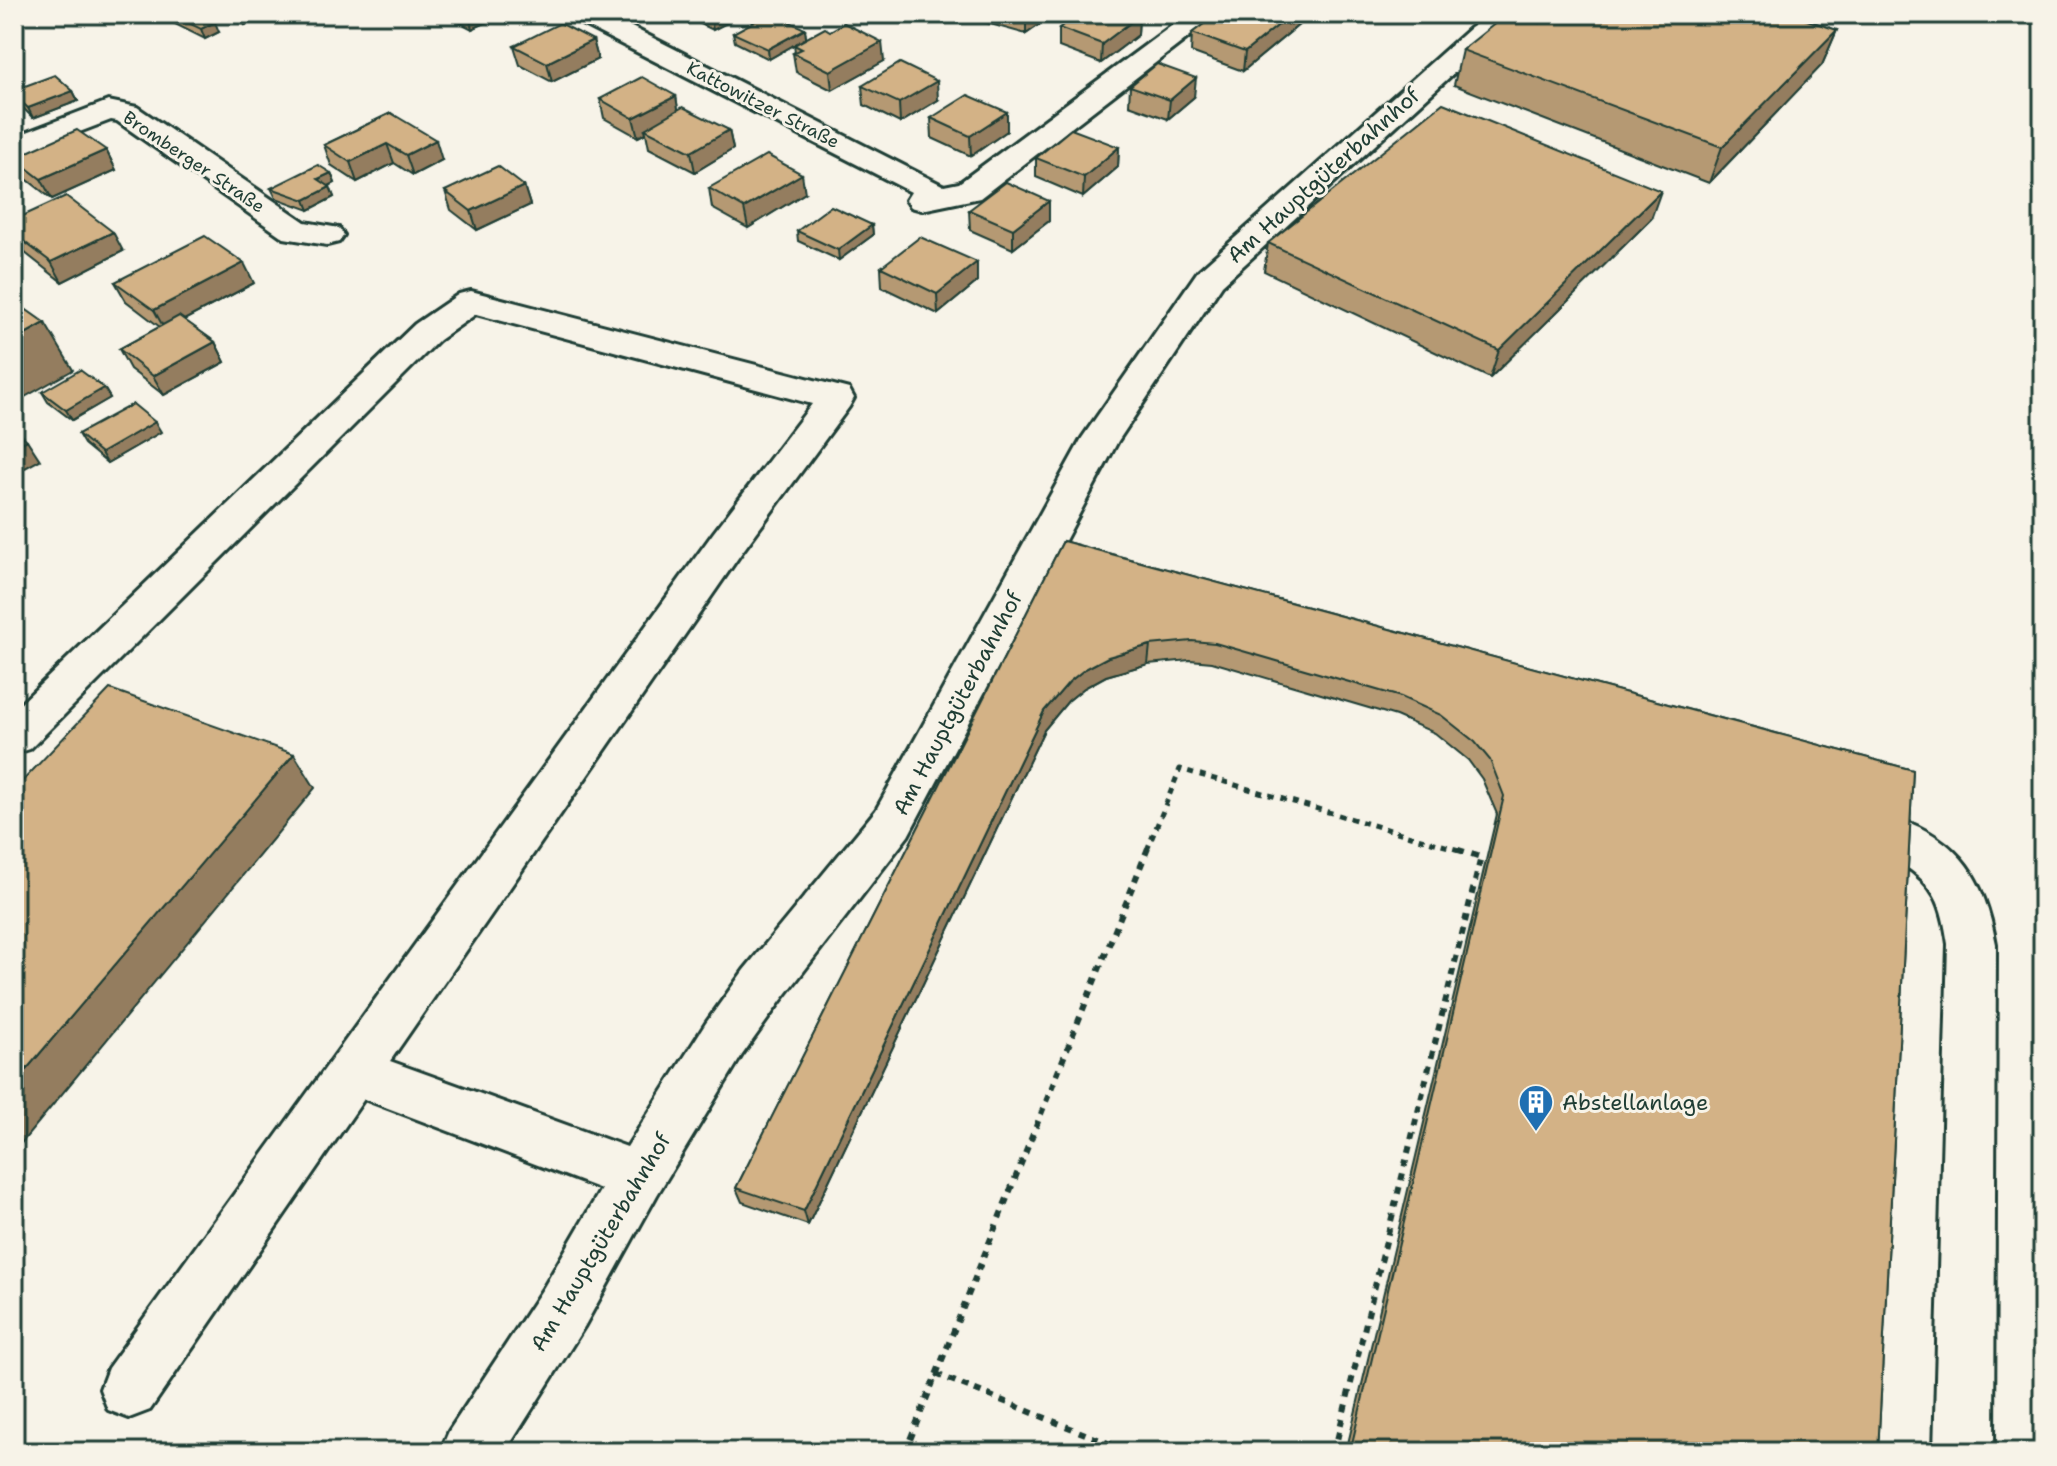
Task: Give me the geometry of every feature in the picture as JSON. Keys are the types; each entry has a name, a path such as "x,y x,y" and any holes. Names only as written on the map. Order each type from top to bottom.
{"street":[{"name":"Kattowitzer Straße","path":"584,14 930,189 922,200 969,191 1193,23 1188,14"},
{"name":"Am Hauptgüterbahnhof","path":"470,1452 564,1307 638,1177 749,1003 892,823 1101,438 1210,278 1480,34 1511,14"},
{"name":"Bromberger Straße","path":"14,148 108,110 126,113 296,231 327,235"},
{"path":"14,737 427,332 471,302 836,398 728,542 129,1389"},
{"path":"1897,837 1926,855 1955,881 1968,913 1972,944 1964,1452"},
{"path":"354,1072 638,1177"}],"path":[{"path":"905,1452 1180,769 1481,857 1334,1452"},
{"path":"936,1374 1130,1452"}],"building":[{"path":"170,14 198,14 215,22 201,29"},
{"path":"459,14 482,14 470,20"},
{"path":"768,14 805,29 768,49 733,33"},
{"path":"1079,14 1139,16 1102,44 1059,28"},
{"path":"1217,14 1292,14 1245,52 1192,33"},
{"path":"1507,14 1540,23 1550,14 1789,14 1837,30 1722,147 1462,50"},
{"path":"560,23 593,40 547,63 514,46"},
{"path":"844,23 882,42 830,71 793,53 802,49 794,45 825,28 830,31"},
{"path":"900,63 937,81 899,103 862,86"},
{"path":"1157,64 1196,78 1170,100 1130,86"},
{"path":"55,75 73,91 28,108 14,95 14,90"},
{"path":"642,77 676,96 633,118 600,99"},
{"path":"968,95 1007,112 970,136 931,118"},
{"path":"1443,103 1661,191 1499,350 1268,243"},
{"path":"683,107 729,130 691,152 645,129"},
{"path":"391,113 436,140 406,155 387,144 350,162 324,145"},
{"path":"1071,129 1119,147 1084,177 1036,158"},
{"path":"77,130 106,150 41,179 14,158"},
{"path":"767,155 802,174 744,208 709,188"},
{"path":"318,165 331,173 318,179 330,187 305,200 271,188"},
{"path":"498,166 524,186 471,211 445,191"},
{"path":"1006,182 1049,201 1013,229 969,210"},
{"path":"66,196 113,232 51,262 14,234 14,220"},
{"path":"831,206 872,225 838,250 797,231"},
{"path":"205,236 244,263 154,310 115,282"},
{"path":"920,237 977,262 937,294 881,267"},
{"path":"14,301 45,323 14,340"},
{"path":"179,316 215,342 153,376 119,349"},
{"path":"80,370 104,388 66,410 42,392"},
{"path":"133,404 155,422 101,453 78,434"},
{"path":"14,428 27,440 14,447"},
{"path":"1063,541 1913,770 1878,1452 1350,1452 1504,796 1490,760 1475,742 1441,715 1401,697 1215,643 1192,641 1150,645 1108,657 1069,682 1044,711 804,1211 736,1188"},
{"path":"110,689 294,754 14,1084 14,790"}],"place":[{"name":"Abstellanlage","path":"1536,1133"}]}
